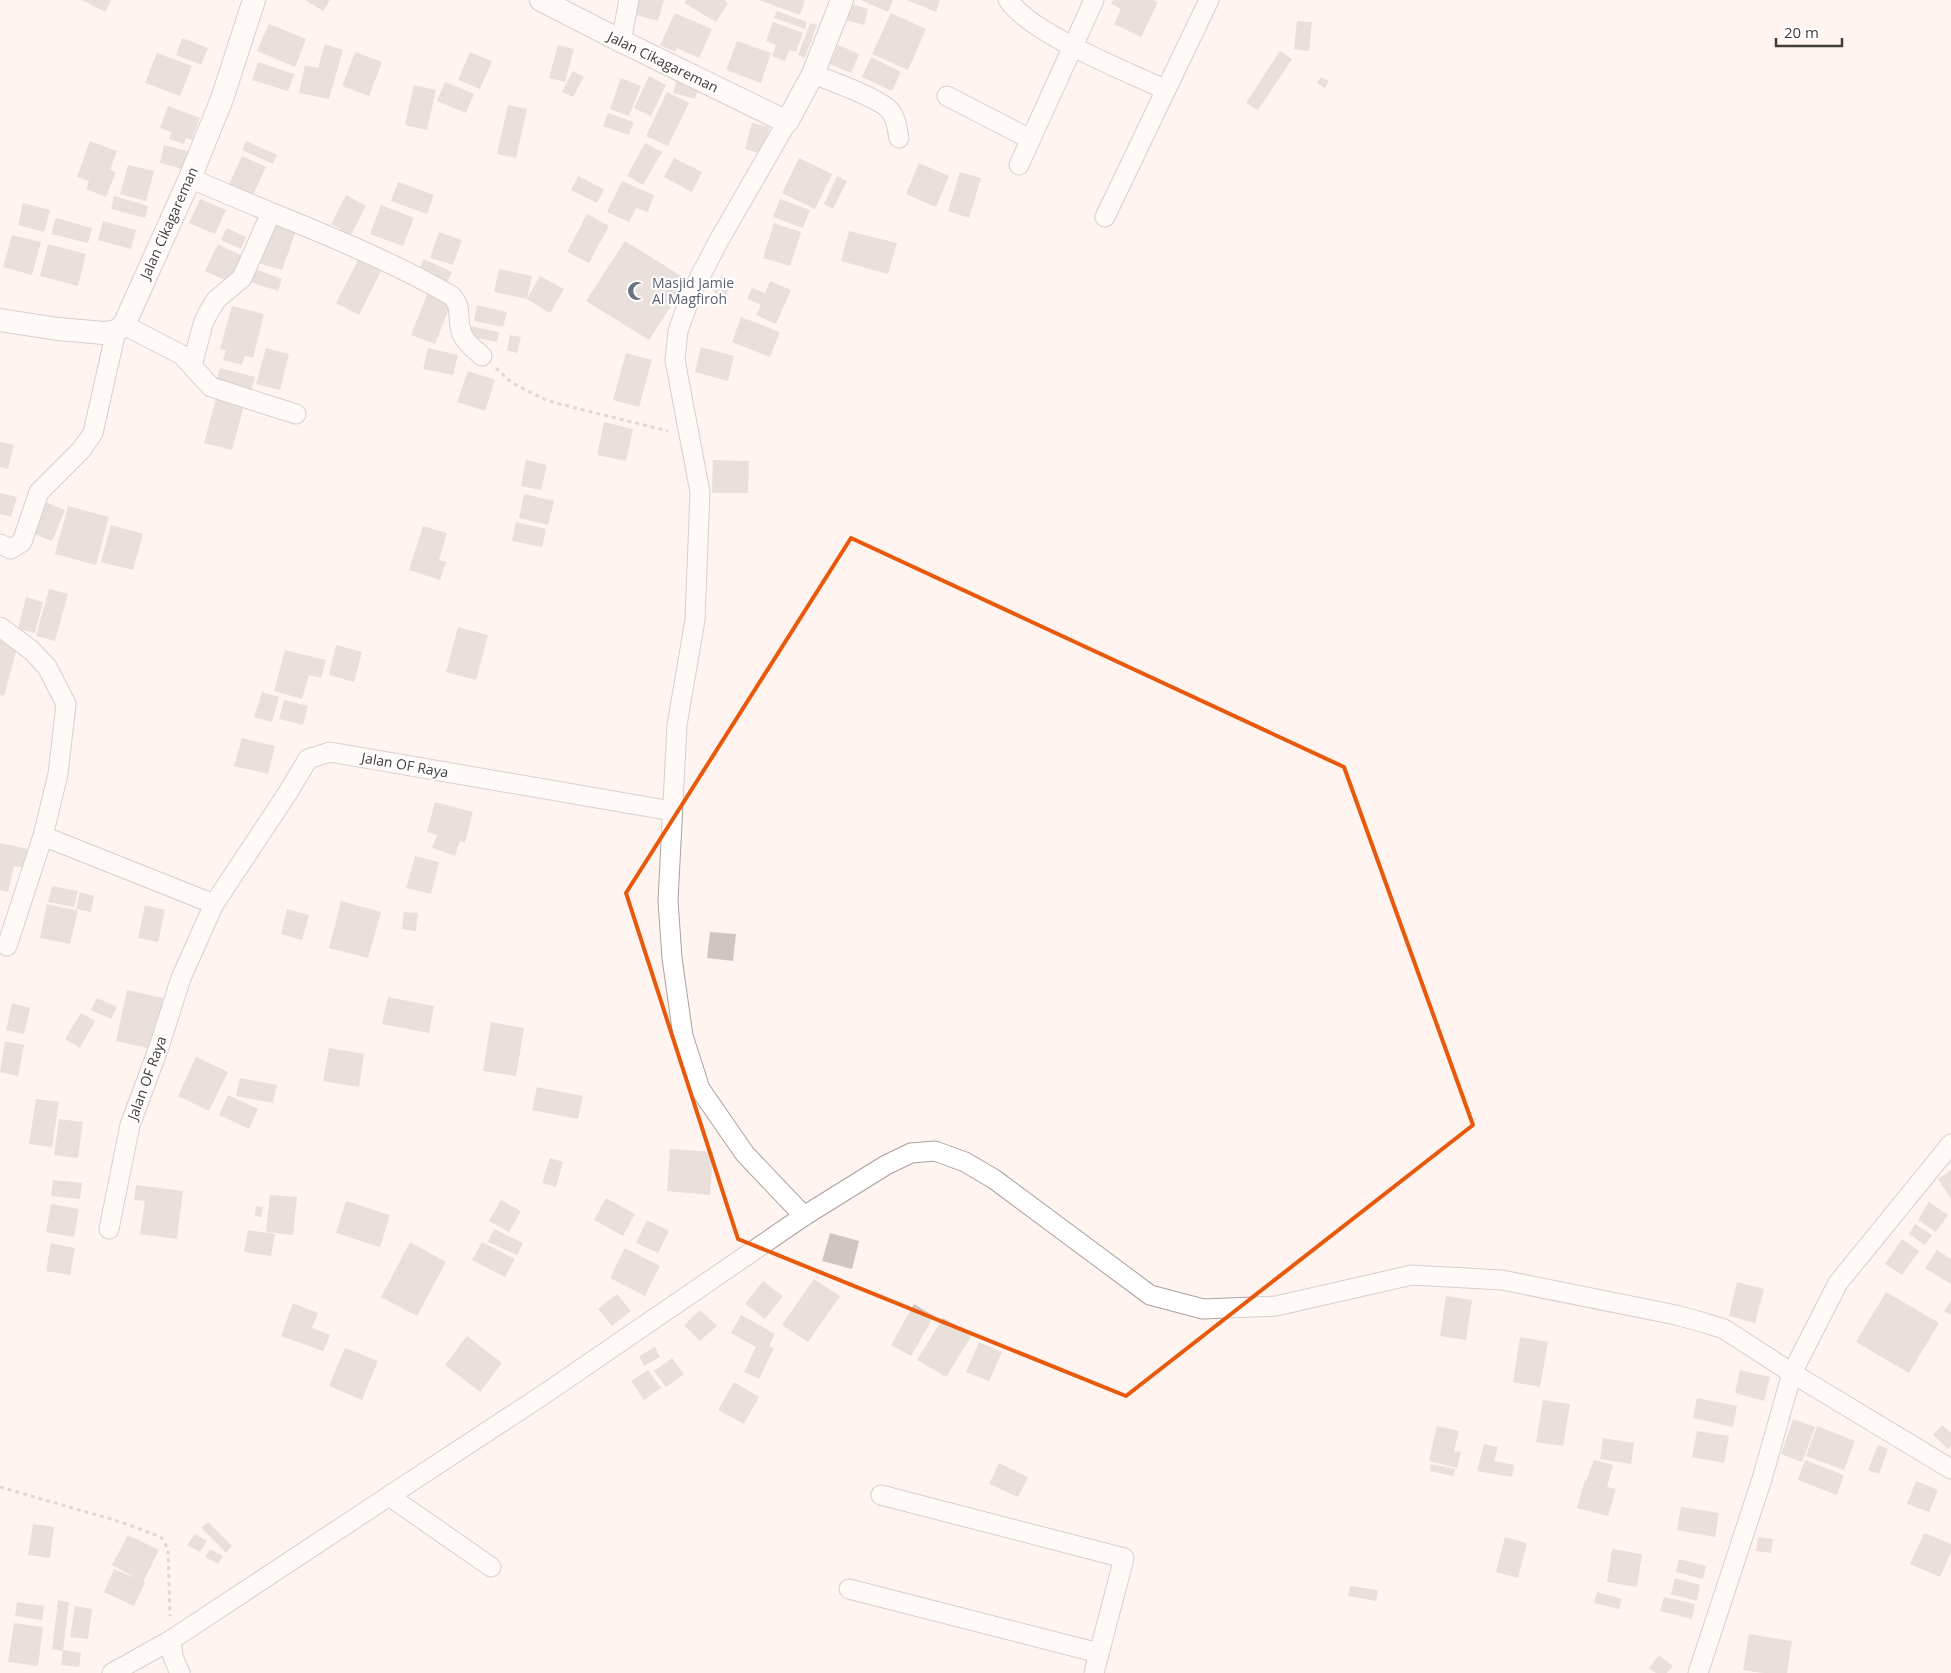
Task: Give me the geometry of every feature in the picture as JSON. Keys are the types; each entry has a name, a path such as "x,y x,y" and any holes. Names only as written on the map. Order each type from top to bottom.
{"street":[{"name":"Jalan Cikagareman","path":"120,328 190,178 222,99 254,0"},
{"name":"Jalan Cikagareman","path":"541,0 787,122"},
{"path":"621,41 629,0"},
{"path":"804,1216 745,1154 700,1089 683,1036 672,958 668,900 677,725 695,620 700,492 675,360 678,331 692,292 718,242 813,74 842,0"},
{"path":"1008,0 1028,19 1073,46 1166,90"},
{"path":"1019,164 1094,0"},
{"path":"1106,217 1209,0"},
{"path":"813,74 865,95 890,110 896,122 899,138"},
{"path":"947,96 1030,139"},
{"path":"190,178 367,252 452,296 457,301 460,311 460,327 466,341 482,356"},
{"path":"192,366 207,315 216,300 242,278 271,213"},
{"path":"0,320 58,329 104,333 120,328 182,355 211,388 296,414"},
{"path":"0,544 11,549 22,542 39,492 81,450 94,433 120,328"},
{"path":"0,627 31,650 47,667 66,704 58,774 43,836 7,946"},
{"name":"Jalan OF Raya","path":"109,1228 130,1125 159,1047 181,978 214,904 308,759 330,752 672,812"},
{"path":"43,836 214,904"},
{"path":"1698,1673 1762,1479 1792,1373 1838,1283 1951,1144"},
{"path":"162,1673 175,1657 389,1496 543,1395 804,1216 886,1165 911,1153 935,1150 965,1162 994,1179 1150,1294 1202,1309 1276,1306 1412,1275 1502,1280 1676,1315 1724,1329 1792,1373 1951,1469"},
{"path":"389,1496 492,1567"},
{"path":"881,1496 1124,1558 1094,1673"},
{"path":"849,1589 1099,1653"},
{"path":"112,1673 175,1657"}],"path":[{"path":"482,356 512,383 548,401 634,424 689,435"},
{"path":"0,1487 121,1522 161,1537 168,1550 175,1657"}],"highlighted area":[{"path":"851,538 1344,767 1473,1125 1126,1396 738,1239 626,893"}],"building":[{"path":"82,0 111,0 105,12"},
{"path":"305,0 330,0 323,11"},
{"path":"637,0 664,0 658,21 633,14"},
{"path":"686,0 724,0 728,3 716,22 684,3"},
{"path":"759,0 805,0 800,15"},
{"path":"861,0 893,0 888,12"},
{"path":"907,0 940,0 936,12"},
{"path":"1113,0 1153,0 1158,2 1141,37 1114,24 1121,9 1111,4"},
{"path":"851,4 868,9 864,25 846,20"},
{"path":"777,11 807,22 805,29 774,18"},
{"path":"675,13 712,29 699,58 677,48 675,52 660,45"},
{"path":"891,13 926,29 908,70 872,54"},
{"path":"1297,21 1312,22 1309,51 1294,49"},
{"path":"773,22 803,33 796,52 789,50 785,61 772,56 776,45 766,41"},
{"path":"810,23 817,25 805,58 798,55"},
{"path":"269,24 306,39 295,67 257,51"},
{"path":"182,38 208,48 201,65 176,55"},
{"path":"737,41 771,53 761,83 726,70"},
{"path":"325,44 343,50 329,99 299,93 305,65 318,68"},
{"path":"558,45 574,49 565,82 549,78"},
{"path":"838,45 859,54 851,73 830,64"},
{"path":"1280,51 1292,59 1258,110 1246,103"},
{"path":"355,52 382,62 369,96 342,86"},
{"path":"470,52 492,61 480,89 458,80"},
{"path":"157,53 192,66 180,96 145,83"},
{"path":"871,57 901,72 892,91 862,77"},
{"path":"258,62 294,74 288,91 252,80"},
{"path":"573,71 584,77 573,97 562,92"},
{"path":"649,76 666,85 651,116 634,108"},
{"path":"1321,77 1329,81 1325,88 1317,83"},
{"path":"621,78 641,86 629,116 610,109"},
{"path":"677,80 699,86 695,99 673,93"},
{"path":"445,82 474,94 466,113 437,101"},
{"path":"414,85 436,90 427,130 405,125"},
{"path":"667,92 689,103 668,146 646,136"},
{"path":"508,105 527,109 516,158 497,154"},
{"path":"168,106 200,118 192,140 186,138 184,144 169,139 171,132 160,128"},
{"path":"608,113 634,122 629,135 603,126"},
{"path":"752,123 770,127 762,154 745,149"},
{"path":"90,141 117,151 110,170 116,172 106,197 86,189 89,181 77,177"},
{"path":"246,141 277,155 273,164 242,150"},
{"path":"645,143 662,152 643,185 627,176"},
{"path":"164,145 194,153 189,171 160,163"},
{"path":"242,156 266,167 252,197 228,186"},
{"path":"674,158 702,172 692,192 664,177"},
{"path":"799,158 832,174 815,209 782,193"},
{"path":"919,163 949,176 936,207 906,194"},
{"path":"128,165 154,171 146,201 120,194"},
{"path":"960,172 981,178 969,218 948,211"},
{"path":"578,176 604,189 597,203 571,190"},
{"path":"837,176 847,181 833,209 824,204"},
{"path":"622,181 654,195 648,212 636,208 629,222 607,212"},
{"path":"398,182 434,195 427,214 391,201"},
{"path":"346,195 366,206 351,235 331,224"},
{"path":"114,196 148,206 145,218 111,209"},
{"path":"200,199 226,210 215,234 189,223"},
{"path":"780,199 810,210 803,228 773,217"},
{"path":"23,203 50,210 44,232 18,225"},
{"path":"381,205 414,218 403,246 370,234"},
{"path":"587,214 609,226 589,263 567,252"},
{"path":"56,218 92,228 88,243 51,234"},
{"path":"103,221 136,230 131,249 98,240"},
{"path":"271,223 296,231 282,270 258,263"},
{"path":"774,223 801,232 790,266 763,258"},
{"path":"227,228 246,237 241,249 221,240"},
{"path":"849,231 897,243 888,274 841,261"},
{"path":"439,232 462,240 453,265 430,258"},
{"path":"12,235 41,242 32,275 3,267"},
{"name":"Masjid Jamie Al Magfiroh","path":"625,241 688,280 649,340 586,301"},
{"path":"48,244 86,254 78,286 40,276"},
{"path":"218,244 242,256 229,282 205,271"},
{"path":"424,259 452,272 447,282 419,269"},
{"path":"358,260 381,271 359,315 336,303"},
{"path":"252,268 282,279 278,291 247,281"},
{"path":"499,269 532,276 527,299 494,292"},
{"path":"721,275 733,280 725,298 713,292"},
{"path":"540,276 564,289 550,313 527,299"},
{"path":"770,281 791,290 776,324 756,315 761,305 747,299 752,288 765,293"},
{"path":"428,292 452,301 435,344 411,335"},
{"path":"477,305 507,312 503,327 474,321"},
{"path":"232,306 264,314 253,358 245,356 242,365 223,360 226,351 220,349"},
{"path":"741,317 780,332 770,357 732,342"},
{"path":"470,326 499,332 497,342 468,336"},
{"path":"510,335 521,337 517,353 507,350"},
{"path":"701,347 734,356 728,381 695,372"},
{"path":"266,348 289,354 280,390 256,384"},
{"path":"428,348 458,355 453,375 423,369"},
{"path":"626,353 652,360 639,407 613,400"},
{"path":"220,368 255,377 250,394 215,385"},
{"path":"468,371 495,380 485,411 457,402"},
{"path":"217,395 245,402 232,450 204,443"},
{"path":"604,422 633,429 626,461 597,455"},
{"path":"0,442 14,445 8,469 0,467"},
{"path":"526,460 547,465 541,490 521,486"},
{"path":"713,460 749,461 748,493 712,493"},
{"path":"0,493 17,497 11,517 0,514"},
{"path":"524,494 554,501 548,525 519,518"},
{"path":"40,500 65,510 52,541 27,531"},
{"path":"68,506 109,517 96,565 55,554"},
{"path":"516,522 546,529 542,547 512,541"},
{"path":"111,525 143,534 133,570 101,562"},
{"path":"423,526 447,533 439,560 446,562 440,580 409,570"},
{"path":"49,589 68,594 55,641 36,636"},
{"path":"26,597 43,602 35,633 18,629"},
{"path":"458,627 488,635 476,680 446,672"},
{"path":"0,639 18,644 4,696 0,695"},
{"path":"336,645 362,652 354,682 329,675"},
{"path":"285,650 326,660 321,678 309,675 302,699 274,691"},
{"path":"262,692 279,697 272,722 254,717"},
{"path":"284,700 308,706 303,725 279,719"},
{"path":"242,738 275,746 268,774 234,766"},
{"path":"435,802 473,812 465,843 460,841 455,856 432,848 437,835 427,832"},
{"path":"0,843 33,850 29,869 14,866 8,892 0,890"},
{"path":"415,856 439,862 431,894 406,888"},
{"path":"52,886 78,891 74,907 48,902"},
{"path":"80,892 94,896 91,912 76,909"},
{"path":"341,901 381,912 368,958 329,948"},
{"path":"47,904 78,911 70,944 40,938"},
{"path":"145,905 165,910 158,942 138,938"},
{"path":"287,909 309,915 302,940 281,934"},
{"path":"404,912 418,913 416,931 402,929"},
{"path":"710,932 736,934 733,961 707,958"},
{"path":"127,990 163,998 152,1049 116,1041"},
{"path":"388,997 434,1006 429,1033 382,1024"},
{"path":"97,998 117,1007 111,1019 91,1010"},
{"path":"12,1003 30,1008 24,1034 6,1030"},
{"path":"81,1013 95,1021 80,1048 65,1039"},
{"path":"491,1022 524,1028 516,1076 483,1071"},
{"path":"5,1041 24,1045 18,1076 0,1072"},
{"path":"329,1048 364,1054 359,1087 323,1081"},
{"path":"196,1057 228,1072 209,1111 178,1096"},
{"path":"240,1078 277,1085 273,1103 236,1096"},
{"path":"537,1087 583,1096 578,1119 532,1110"},
{"path":"228,1095 258,1109 249,1129 219,1115"},
{"path":"36,1099 59,1102 52,1147 29,1144"},
{"path":"59,1119 83,1122 78,1158 54,1155"},
{"path":"670,1149 713,1152 710,1195 667,1191"},
{"path":"550,1158 563,1162 556,1187 542,1183"},
{"path":"1951,1170 1951,1199 1938,1179"},
{"path":"53,1180 82,1183 80,1199 51,1196"},
{"path":"136,1185 183,1191 177,1239 140,1234 145,1201 134,1200"},
{"path":"270,1195 297,1197 293,1235 266,1232"},
{"path":"606,1198 635,1214 623,1236 594,1220"},
{"path":"501,1200 521,1211 509,1232 489,1221"},
{"path":"346,1201 390,1215 380,1247 336,1233"},
{"path":"1929,1202 1948,1215 1936,1232 1918,1220"},
{"path":"51,1204 79,1209 74,1237 46,1232"},
{"path":"256,1206 263,1207 261,1217 255,1216"},
{"path":"647,1220 669,1231 658,1253 636,1243"},
{"path":"1915,1224 1932,1235 1925,1245 1909,1234"},
{"path":"494,1229 523,1243 517,1255 488,1242"},
{"path":"248,1230 275,1234 271,1256 244,1252"},
{"path":"830,1233 859,1241 852,1269 822,1261"},
{"path":"1902,1239 1919,1251 1902,1275 1885,1264"},
{"path":"410,1242 446,1262 417,1316 381,1297"},
{"path":"482,1242 515,1259 505,1277 472,1260"},
{"path":"51,1243 75,1248 70,1275 46,1271"},
{"path":"625,1248 660,1266 645,1296 610,1278"},
{"path":"1937,1250 1951,1259 1951,1284 1925,1268"},
{"path":"814,1279 840,1296 808,1342 782,1325"},
{"path":"763,1281 783,1296 765,1319 745,1304"},
{"path":"1737,1282 1764,1289 1755,1323 1729,1316"},
{"path":"1886,1292 1939,1323 1909,1373 1856,1342"},
{"path":"617,1294 631,1311 612,1326 598,1309"},
{"path":"1446,1296 1472,1300 1466,1340 1440,1336"},
{"path":"1951,1301 1951,1315 1944,1311"},
{"path":"293,1303 318,1313 312,1328 330,1335 323,1351 281,1336"},
{"path":"914,1304 934,1316 911,1356 891,1345"},
{"path":"700,1310 717,1326 700,1341 684,1325"},
{"path":"741,1315 775,1334 769,1346 774,1348 759,1379 744,1372 756,1347 731,1333"},
{"path":"943,1318 972,1335 946,1377 917,1360"},
{"path":"467,1336 502,1363 480,1392 445,1365"},
{"path":"1520,1337 1548,1342 1540,1387 1513,1382"},
{"path":"979,1342 1002,1352 989,1381 966,1372"},
{"path":"655,1347 660,1357 644,1366 639,1356"},
{"path":"345,1348 378,1361 362,1400 329,1386"},
{"path":"672,1358 684,1374 666,1387 654,1371"},
{"path":"648,1370 661,1388 644,1400 631,1381"},
{"path":"1740,1370 1770,1377 1764,1401 1735,1393"},
{"path":"734,1382 759,1397 744,1424 718,1410"},
{"path":"1697,1398 1737,1406 1733,1427 1693,1418"},
{"path":"1543,1400 1570,1404 1563,1446 1536,1442"},
{"path":"1793,1419 1815,1427 1802,1462 1781,1454"},
{"path":"1942,1425 1951,1433 1951,1446 1948,1449 1933,1435"},
{"path":"1437,1426 1459,1431 1454,1451 1461,1452 1457,1468 1429,1461"},
{"path":"1817,1426 1855,1441 1844,1470 1806,1456"},
{"path":"1697,1431 1729,1436 1724,1463 1692,1457"},
{"path":"1603,1438 1634,1443 1631,1464 1600,1459"},
{"path":"1484,1444 1498,1447 1494,1461 1514,1465 1512,1477 1477,1471"},
{"path":"1878,1445 1888,1449 1879,1474 1868,1470"},
{"path":"1594,1460 1613,1465 1607,1487 1616,1489 1608,1516 1577,1508 1585,1480"},
{"path":"1805,1460 1844,1475 1837,1495 1798,1480"},
{"path":"999,1463 1028,1477 1018,1497 989,1484"},
{"path":"1431,1464 1455,1469 1453,1476 1430,1471"},
{"path":"1916,1481 1938,1490 1929,1512 1907,1504"},
{"path":"1681,1507 1719,1513 1715,1537 1677,1530"},
{"path":"208,1522 232,1546 226,1553 201,1528"},
{"path":"33,1524 54,1527 50,1558 28,1555"},
{"path":"1924,1533 1951,1544 1951,1552 1940,1577 1910,1564"},
{"path":"195,1534 207,1541 200,1552 187,1545"},
{"path":"128,1535 159,1550 143,1582 145,1583 134,1606 104,1592 114,1569 137,1579 112,1565"},
{"path":"1505,1537 1527,1543 1518,1578 1496,1572"},
{"path":"1758,1537 1773,1539 1771,1553 1756,1551"},
{"path":"210,1549 223,1556 218,1564 205,1557"},
{"path":"1612,1549 1642,1554 1637,1587 1607,1582"},
{"path":"1679,1559 1706,1566 1703,1579 1676,1572"},
{"path":"1675,1578 1700,1585 1697,1601 1671,1594"},
{"path":"1350,1586 1378,1590 1376,1601 1348,1596"},
{"path":"1597,1592 1622,1599 1619,1609 1594,1603"},
{"path":"1664,1597 1695,1604 1692,1619 1660,1611"},
{"path":"58,1600 69,1602 63,1651 52,1649"},
{"path":"17,1602 44,1606 42,1620 15,1616"},
{"path":"75,1606 92,1609 88,1639 70,1637"},
{"path":"14,1623 43,1627 38,1666 8,1662"},
{"path":"1749,1634 1792,1641 1787,1673 1763,1673 1743,1670"},
{"path":"63,1650 81,1653 79,1667 61,1665"},
{"path":"1659,1655 1673,1666 1667,1673 1656,1673 1649,1668"}],"place":[{"name":"Masjid Jamie Al Magfiroh","path":"637,291"}]}
